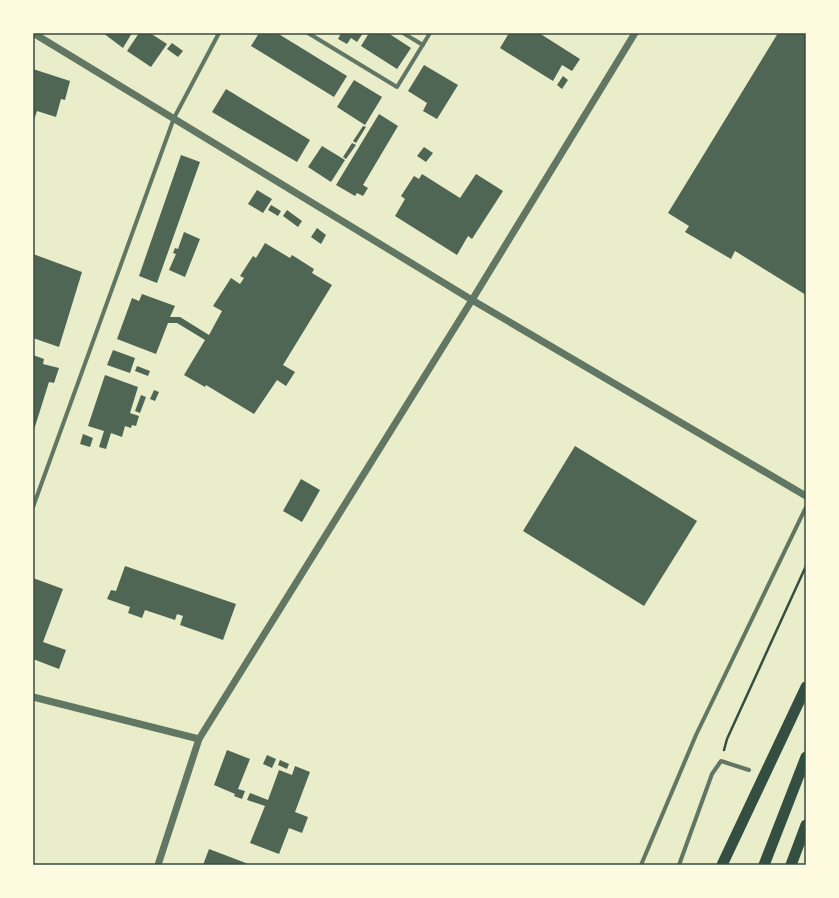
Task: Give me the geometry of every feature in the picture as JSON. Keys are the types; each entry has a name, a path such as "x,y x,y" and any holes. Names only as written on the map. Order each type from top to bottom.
{"highway":[{"path":"722,865 806,686"},
{"path":"764,865 806,756"},
{"path":"791,865 806,825"}],"street":[{"path":"33,33 472,300 806,496"},
{"path":"33,507 174,118 219,33"},
{"path":"308,33 397,87 430,33"},
{"path":"403,33 422,45"},
{"path":"158,865 199,739 472,300 635,33"},
{"path":"641,865 696,734 806,508"},
{"path":"33,697 199,739"},
{"path":"678,865 712,774 721,761 749,770"}],"path":[{"path":"721,761 726,739 806,566"}],"building":[{"path":"103,33 132,33 123,48"},
{"path":"139,33 150,33 167,44 151,67 127,51"},
{"path":"259,33 277,33 347,76 334,97 251,46"},
{"path":"341,33 363,33 357,42 351,38 347,44 338,39"},
{"path":"369,33 388,33 411,48 397,69 361,46"},
{"path":"509,33 539,33 580,59 572,71 562,65 553,81 500,48"},
{"path":"778,33 806,33 806,295 735,251 731,259 685,232 689,226 668,213"},
{"path":"172,43 183,51 178,57 167,49"},
{"path":"424,65 458,85 437,119 423,111 427,103 408,91"},
{"path":"33,69 70,81 65,100 61,99 56,117 37,111 33,123"},
{"path":"563,76 568,80 562,89 557,85"},
{"path":"354,80 382,97 365,125 337,107"},
{"path":"226,89 310,140 297,162 212,112"},
{"path":"379,114 398,126 363,185 368,188 363,196 357,193 355,196 336,185"},
{"path":"363,126 366,127 356,143 353,141"},
{"path":"352,143 356,145 346,159 343,157"},
{"path":"322,146 345,160 331,182 308,167"},
{"path":"424,147 433,153 426,162 417,156"},
{"path":"181,155 200,162 157,283 139,276"},
{"path":"422,174 460,198 476,174 503,191 472,239 468,236 457,255 395,216 405,199 401,196 414,176 419,179"},
{"path":"257,190 272,199 263,213 248,204"},
{"path":"271,205 281,211 278,216 268,210"},
{"path":"287,210 302,221 298,227 283,216"},
{"path":"317,228 326,235 321,244 311,237"},
{"path":"184,232 200,239 185,277 169,270 176,254 173,253 175,248 178,249"},
{"path":"265,243 290,258 292,255 314,269 312,273 332,285 283,365 295,372 286,386 277,380 254,414 206,385 205,387 184,375 205,340 177,323 168,323 156,354 117,339 132,298 139,301 142,294 175,306 170,317 180,317 209,335 222,311 213,306 231,278 240,284 244,278 240,276 253,256 256,258"},
{"path":"33,254 82,272 59,347 33,338"},
{"path":"113,350 135,358 130,373 107,365"},
{"path":"33,355 44,359 43,364 59,368 54,383 49,382 33,433"},
{"path":"137,366 150,371 148,376 135,371"},
{"path":"105,375 138,387 130,413 139,416 136,426 132,425 131,428 125,426 122,437 111,433 106,449 99,447 104,431 88,426"},
{"path":"154,390 159,392 155,401 150,399"},
{"path":"141,395 146,397 140,413 135,411"},
{"path":"83,434 93,438 90,447 80,444"},
{"path":"575,446 697,521 644,606 523,531"},
{"path":"301,479 320,490 302,522 283,511"},
{"path":"125,566 236,604 223,640 180,625 183,616 177,614 175,620 145,610 142,618 128,613 130,607 107,599 111,590 116,591"},
{"path":"33,578 63,589 43,642 66,650 59,669 33,659"},
{"path":"227,750 250,759 238,789 245,791 242,799 234,796 235,794 214,785"},
{"path":"267,755 276,759 272,768 263,764"},
{"path":"280,760 289,764 287,769 278,765"},
{"path":"295,766 310,772 295,812 308,817 302,833 289,828 279,854 250,843 265,806 247,800 250,793 268,800 279,770 292,775"},
{"path":"209,849 251,865 203,865"}]}
